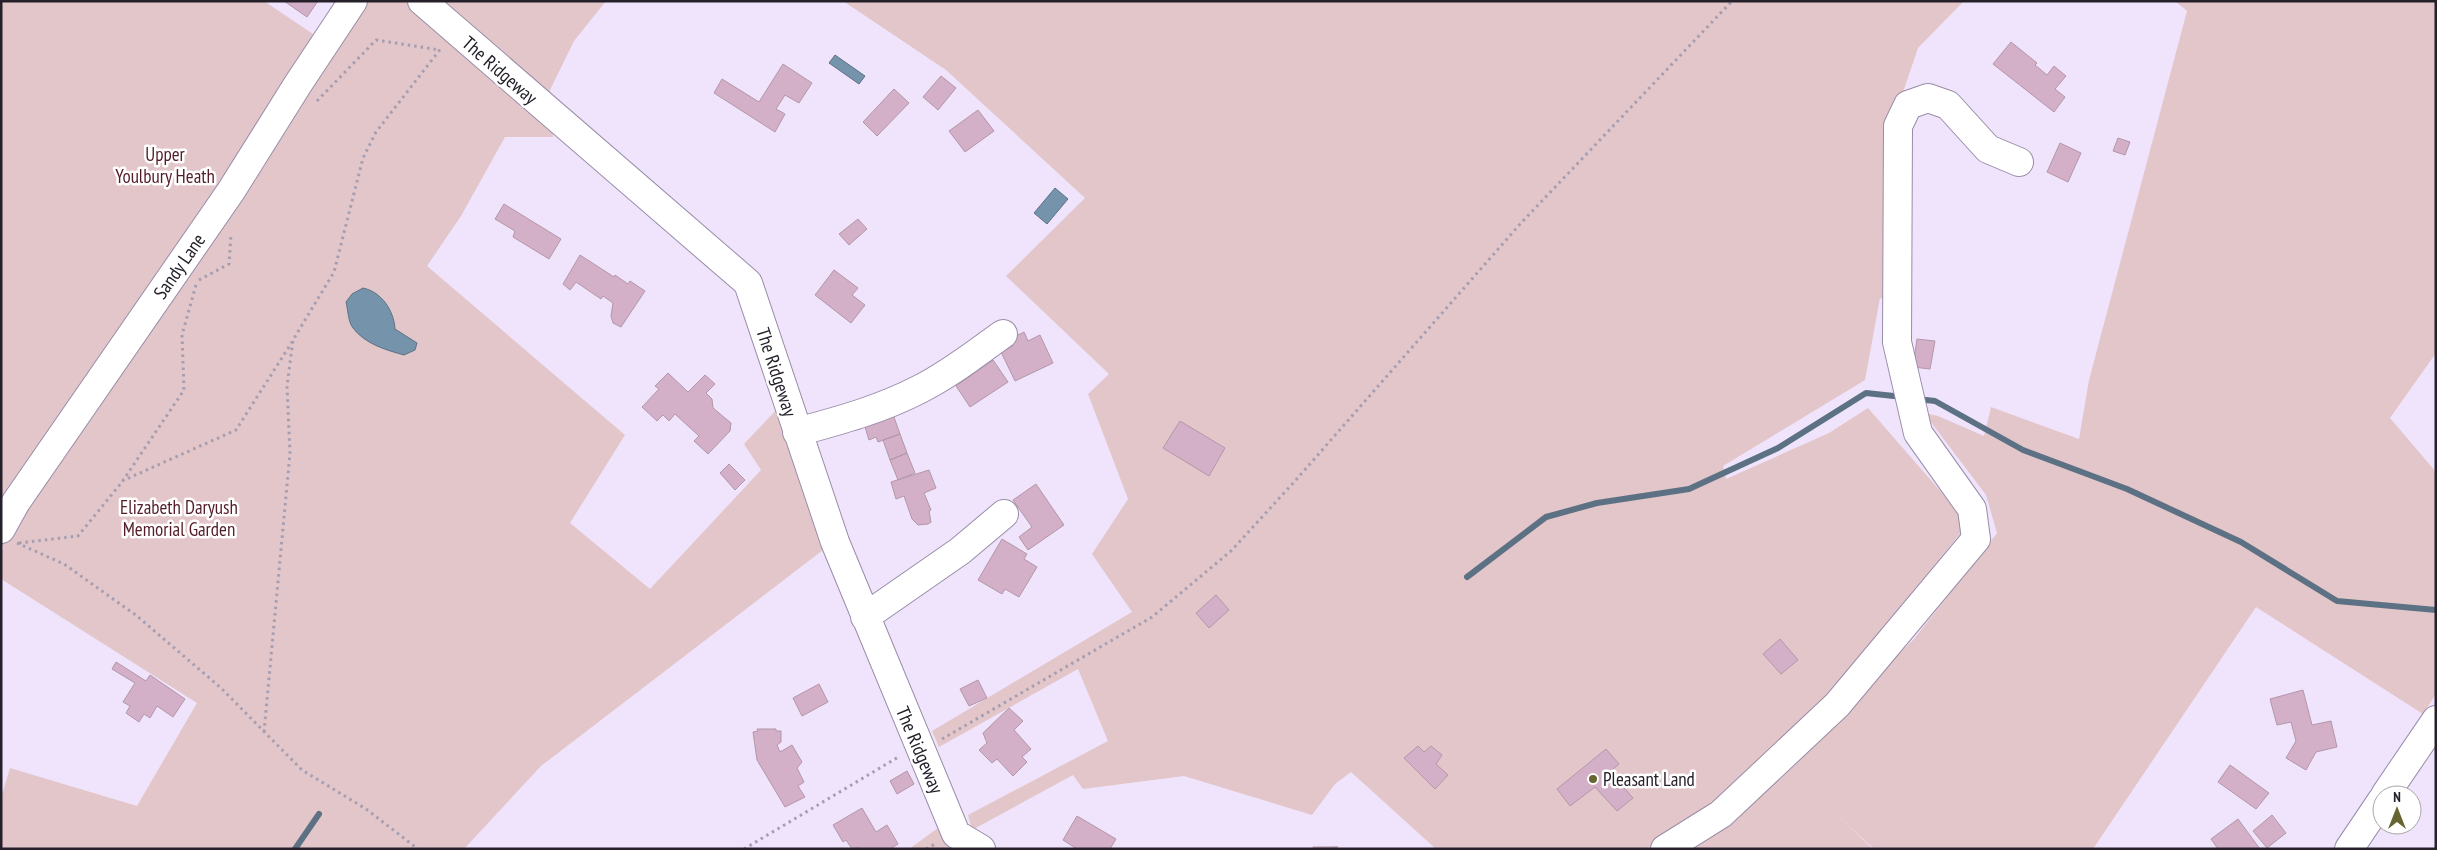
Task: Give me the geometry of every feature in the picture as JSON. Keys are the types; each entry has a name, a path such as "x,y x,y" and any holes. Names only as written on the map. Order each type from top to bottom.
{"street":[{"name":"Sandy Lane","path":"9,537 8,501 231,191 353,1"},
{"name":"The Ridgeway","path":"422,1 447,40 748,283 797,432 864,617 956,834 981,849"},
{"path":"1665,849 1721,814 1837,705 1976,539 1972,509 1918,433 1897,342 1898,126 1908,105 1928,98 1948,105 1988,149 2019,162"},
{"path":"797,432 846,418 919,390 952,371 1002,334"},
{"path":"864,617 960,551 1004,514"},
{"path":"2392,785 2436,720"},
{"path":"2349,849 2372,815"}],"path":[{"path":"744,849 1152,617 1231,551 1295,481 1521,223 1732,1"},
{"path":"310,108 376,40 447,40"},
{"path":"122,482 236,430 334,272 363,158 376,132 447,40"},
{"path":"9,537 78,536 122,482 184,390 182,335 197,281 228,264 231,235 236,227"},
{"path":"264,732 290,453 287,386 293,340"},
{"path":"9,537 64,564 137,616 221,688 302,770 366,809 418,849"}],"green space":[{"path":"1,1 264,1 316,36 342,1 606,1 574,41 550,90 553,137 505,137 461,216 427,266 625,435 570,523 650,589 761,470 744,444 778,408 823,550 541,766 464,849 1,849 1,798 10,768 137,806 197,703 1,579 1,551 4,547 1,546"},
{"path":"843,1 1964,1 1918,48 1885,145 1890,302 1880,298 1865,380 1723,466 1726,479 1829,433 1868,408 1956,509 1964,529 1863,652 1820,712 1715,807 1646,849 1436,849 1351,772 1335,784 1312,815 1184,776 1083,789 1073,775 972,830 968,815 1108,741 1078,669 939,747 932,731 1132,612 1092,554 1128,499 1088,394 1109,374 1006,276 1085,198 946,70"},
{"path":"2175,1 2436,1 2436,353 2390,418 2436,472 2436,694 2423,714 2256,607 2093,849 1874,849 1833,811 1873,849 1681,849 1785,767 1914,639 1997,533 1986,495 1924,413 1938,416 1984,436 1991,407 2079,439 2089,380 2187,11"},
{"path":"938,828 973,849 909,849"}],"water":[{"path":"835,55 865,76 859,84 829,63"},
{"path":"1055,188 1068,199 1047,224 1034,213"},
{"path":"363,288 370,290 386,303 395,329 417,343 415,350 404,355 383,348 358,334 351,325 346,302 352,294"}],"building":[{"path":"284,1 318,1 307,17"},
{"path":"2011,42 2037,63 2035,65 2047,75 2054,66 2066,76 2055,89 2065,97 2054,112 1993,64"},
{"path":"783,64 812,83 799,103 785,95 776,109 785,114 775,132 714,93 722,79 759,102"},
{"path":"941,76 956,88 938,110 923,97"},
{"path":"894,89 909,103 877,136 863,122"},
{"path":"978,110 994,131 965,152 949,131"},
{"path":"2118,138 2130,142 2125,155 2113,151"},
{"path":"2060,143 2081,153 2068,182 2047,172"},
{"path":"504,204 561,239 549,259 513,237 515,231 495,219"},
{"path":"858,219 867,229 849,245 839,234"},
{"path":"580,255 614,277 615,275 628,284 630,281 645,291 621,327 613,323 611,316 613,303 603,296 601,299 576,282 570,290 563,284"},
{"path":"834,270 858,288 852,295 865,305 851,323 815,295"},
{"path":"1024,332 1028,341 1040,335 1053,363 1015,381 1001,352 1013,346 1010,339"},
{"path":"1917,339 1935,341 1930,369 1913,367"},
{"path":"993,360 1008,382 970,407 956,386"},
{"path":"668,373 688,392 705,375 715,384 706,393 712,399 713,408 731,423 730,431 708,454 694,441 699,436 675,414 669,421 663,415 657,421 642,407 659,389 655,386"},
{"path":"890,406 900,434 878,442 876,437 869,440 865,427 877,423 874,413"},
{"path":"1180,421 1225,448 1209,476 1163,448"},
{"path":"900,434 907,453 890,460 883,440"},
{"path":"907,453 915,473 898,480 890,460"},
{"path":"729,464 745,480 735,490 720,473"},
{"path":"929,470 936,488 924,493 931,510 929,511 931,522 918,525 912,519 904,496 896,499 891,482"},
{"path":"1036,484 1064,525 1028,550 1019,537 1032,527 1013,500"},
{"path":"1002,539 1027,554 1024,559 1037,567 1019,597 1005,589 1002,594 978,580"},
{"path":"1216,595 1229,610 1209,628 1196,613"},
{"path":"1780,639 1798,660 1781,674 1763,654"},
{"path":"116,662 146,681 150,675 185,699 173,717 157,706 150,718 144,714 139,722 126,713 130,706 123,702 135,683 112,669"},
{"path":"978,680 987,698 969,706 960,689"},
{"path":"819,684 828,702 802,716 793,698"},
{"path":"2303,690 2312,725 2331,721 2337,747 2316,752 2306,770 2286,758 2296,741 2291,722 2277,725 2270,699"},
{"path":"1009,708 1023,721 1014,730 1031,749 1022,757 1027,762 1013,776 997,759 992,763 979,750 987,743 983,733"},
{"path":"757,729 776,729 776,731 781,731 781,742 777,745 780,752 792,745 802,762 797,768 804,782 798,786 805,797 785,807 757,760 753,732 758,731"},
{"path":"1418,746 1424,752 1431,746 1442,755 1436,764 1448,775 1435,789 1404,758"},
{"name":"Pleasant Land","path":"1606,749 1619,764 1610,772 1633,798 1617,811 1595,787 1570,806 1557,789"},
{"path":"2230,765 2269,793 2256,809 2218,782"},
{"path":"907,771 914,784 897,794 890,781"},
{"path":"862,808 876,832 887,825 898,844 890,849 860,849 859,847 852,849 846,840 843,842 833,825"},
{"path":"2272,815 2286,833 2267,848 2253,831"},
{"path":"1077,816 1116,839 1110,849 1077,849 1063,840"},
{"path":"2238,819 2260,849 2218,849 2211,839"},
{"path":"1313,847 1338,847 1313,849"}],"waterway":[{"path":"1467,577 1546,517 1597,503 1689,489 1778,448 1866,393 1903,397"},
{"path":"1917,399 1935,401 2023,450 2127,489 2241,542 2337,601 2436,610"},
{"path":"295,849 319,814"}],"place":[{"name":"Pleasant Land","path":"1593,779"}],"park label":[{"name":"Upper Youlbury Heath","path":"165,165"},
{"name":"Elizabeth Daryush Memorial Garden","path":"179,518"}]}
